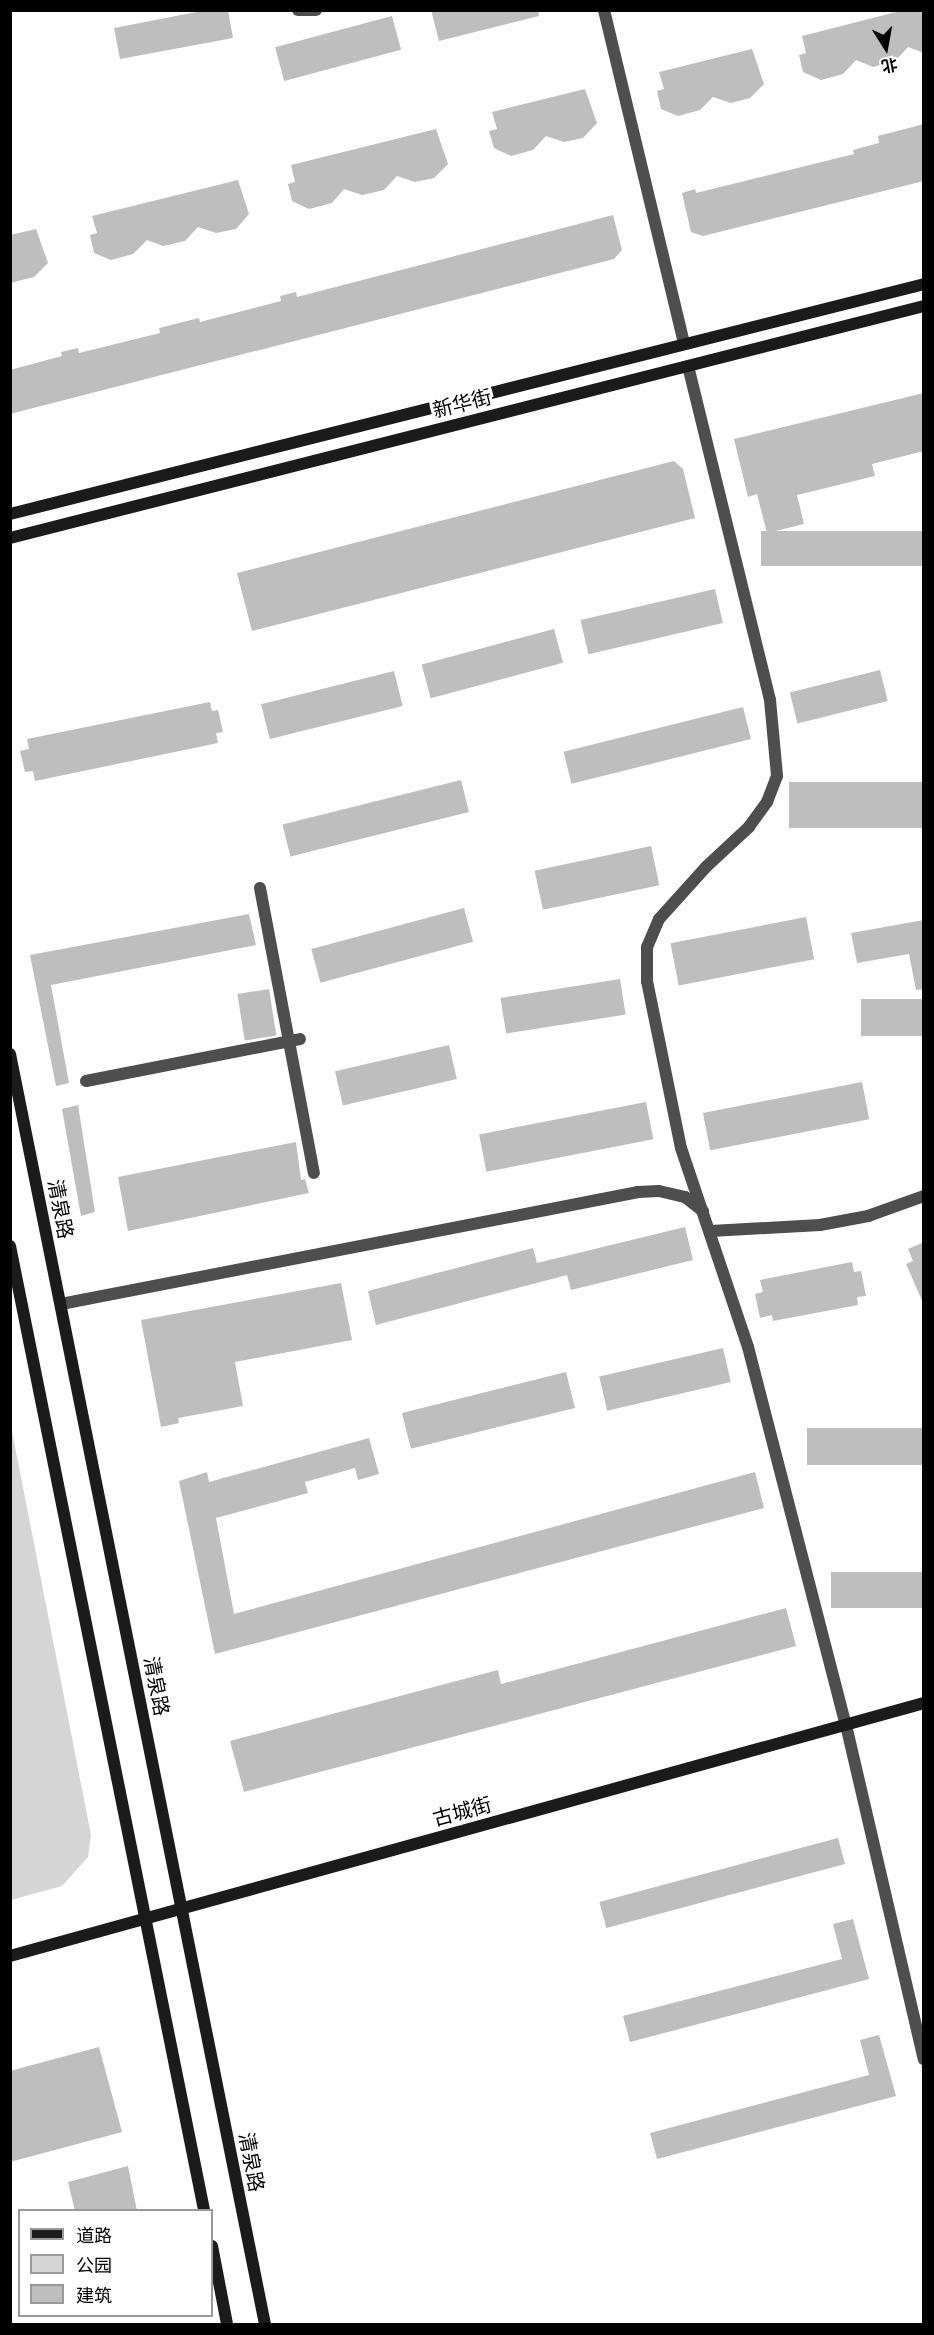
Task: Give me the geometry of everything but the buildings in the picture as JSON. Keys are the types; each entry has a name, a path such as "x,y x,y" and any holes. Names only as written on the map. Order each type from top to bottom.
{"street":[{"path":"298,10 316,10"},
{"path":"604,10 684,344"},
{"name":"新华街","path":"10,514 924,284"},
{"name":"新华街","path":"10,538 924,306"},
{"path":"688,366 770,699 777,776 767,802 749,827 706,867 659,919 647,947 647,981 681,1148 748,1347 846,1725 924,2059"},
{"path":"260,888 295,1040 314,1173"},
{"path":"86,1081 295,1040"},
{"name":"清泉路","path":"10,1054 265,2325"},
{"path":"61,1304 638,1191 685,1197 704,1211"},
{"path":"711,1232 820,1225 868,1216 924,1196"},
{"path":"10,1246 16,1304 146,1919 204,2209"},
{"name":"古城街","path":"10,1956 924,1703"},
{"path":"213,2251 227,2325"}],"green space":[{"path":"10,1421 91,1835 88,1857 62,1886 11,1900"}]}
